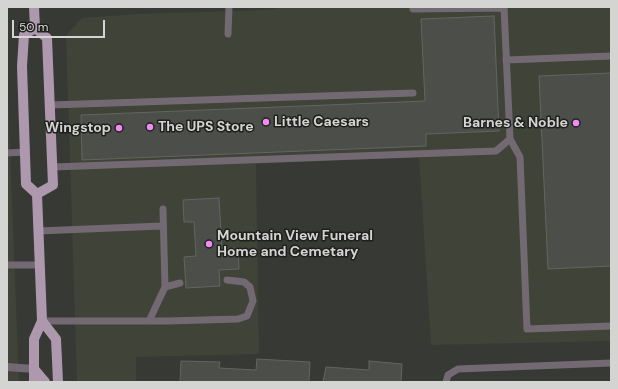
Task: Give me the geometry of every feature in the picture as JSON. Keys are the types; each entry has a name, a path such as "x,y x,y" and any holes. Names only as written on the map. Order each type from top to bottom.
{"main road":[{"path":"34,7 34,28"},
{"path":"34,28 47,38 53,167 53,185 37,194"},
{"path":"34,28 24,35 22,58 26,184 37,194 40,265 42,321 34,339 34,382"},
{"path":"42,321 56,339 58,382"},
{"path":"34,368 45,382"}],"street":[{"path":"8,370 34,368"}],"lane":[{"path":"228,34 229,7"},
{"path":"413,7 413,9 504,8 510,139 520,157 527,329 611,326"},
{"path":"506,60 611,56"},
{"path":"50,105 413,93"},
{"path":"53,167 496,151 510,139"},
{"path":"7,153 25,152"},
{"path":"148,321 165,287 162,226 163,209"},
{"path":"38,231 162,226"},
{"path":"7,265 40,265"},
{"path":"42,321 238,319 247,316 254,301 250,287 244,282 227,280"},
{"path":"165,287 180,283"},
{"path":"446,382 448,375 458,369 611,363"}],"shaded area":[{"path":"289,7 611,7 611,341 431,345 419,157 256,164 259,354 136,357 136,382 77,382 66,35 82,18 137,14 267,10"},
{"path":"7,69 19,382 7,382"}],"building":[{"path":"494,16 499,131 426,134 426,146 82,160 81,115 425,101 421,19"},
{"path":"611,73 611,266 548,269 539,76"},
{"name":"Mountain View Funeral Home and Cemetary","path":"219,198 222,249 238,248 239,269 219,270 220,286 186,288 184,257 196,256 194,222 184,222 183,200"},
{"path":"257,359 310,362 309,382 180,382 181,361 220,362 219,368 256,370"},
{"path":"369,361 402,364 401,382 323,382 326,367 369,370"}],"place":[{"name":"Little Caesars","path":"266,122"},
{"name":"Barnes & Noble","path":"576,123"},
{"name":"The UPS Store","path":"150,127"},
{"name":"Wingstop","path":"119,128"},
{"name":"Mountain View Funeral Home and Cemetary","path":"209,244"}]}
